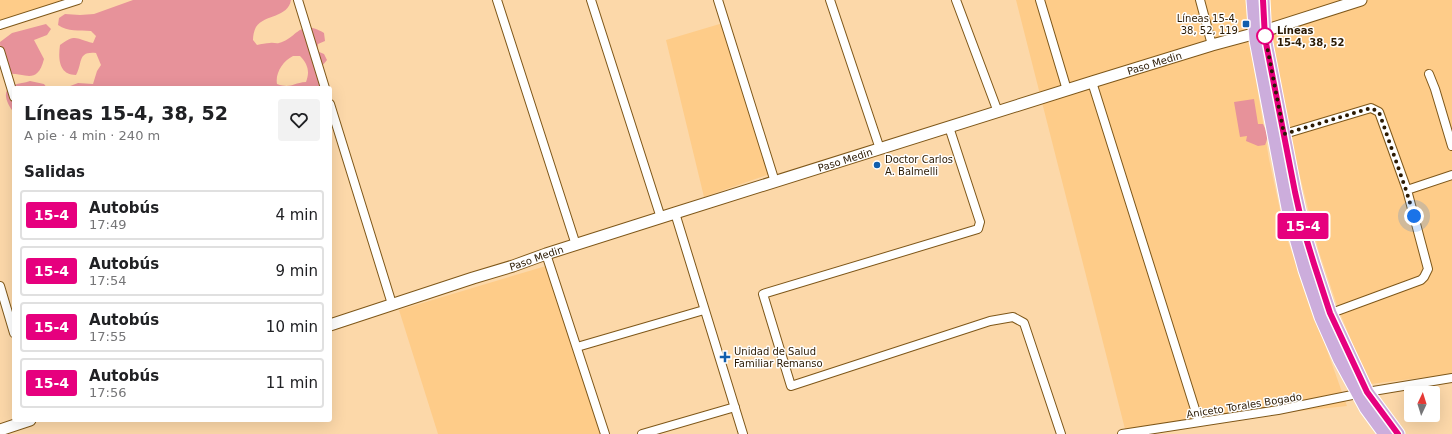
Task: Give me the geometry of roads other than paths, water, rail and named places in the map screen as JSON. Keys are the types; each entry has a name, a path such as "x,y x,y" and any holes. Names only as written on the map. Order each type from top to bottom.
{"main road":[{"path":"1253,0 1290,193 1300,255 1325,315 1340,360 1363,394 1385,434"},
{"path":"1260,32 1263,0"},
{"path":"1363,394 1398,434"}],"street":[{"path":"0,25 78,0"},
{"path":"298,0 324,86"},
{"path":"497,0 576,245"},
{"path":"590,0 661,218"},
{"path":"718,0 775,182"},
{"path":"830,0 880,149"},
{"path":"956,0 998,112"},
{"path":"1040,0 1067,90"},
{"path":"1200,0 1212,45"},
{"name":"Paso Medin","path":"332,324 675,213 1092,82 1361,0"},
{"path":"0,51 12,90"},
{"path":"1429,74 1452,146"},
{"path":"1092,82 1199,422"},
{"path":"1279,136 1371,108 1379,112 1406,190 1428,269 1421,280 1325,315"},
{"path":"332,110 392,304"},
{"path":"949,127 980,226 978,229 963,234 763,294 791,386 990,321 1013,317 1024,323 1061,434"},
{"path":"1406,190 1452,175"},
{"path":"675,213 743,434"},
{"path":"546,254 604,434"},
{"path":"0,286 12,325"},
{"path":"577,348 704,310"},
{"name":"Aniceto Torales Bogado","path":"1122,434 1278,410 1452,378"},
{"path":"642,434 735,408"},
{"path":"0,430 24,422"}],"place":[{"name":"Líneas 15-4, 38, 52, 119","path":"1246,24"},
{"name":"Líneas 15-4, 38, 52","path":"1265,36"},
{"name":"Doctor Carlos A. Balmelli","path":"877,165"},
{"name":"Unidad de Salud Familiar Remanso","path":"725,357"}]}
